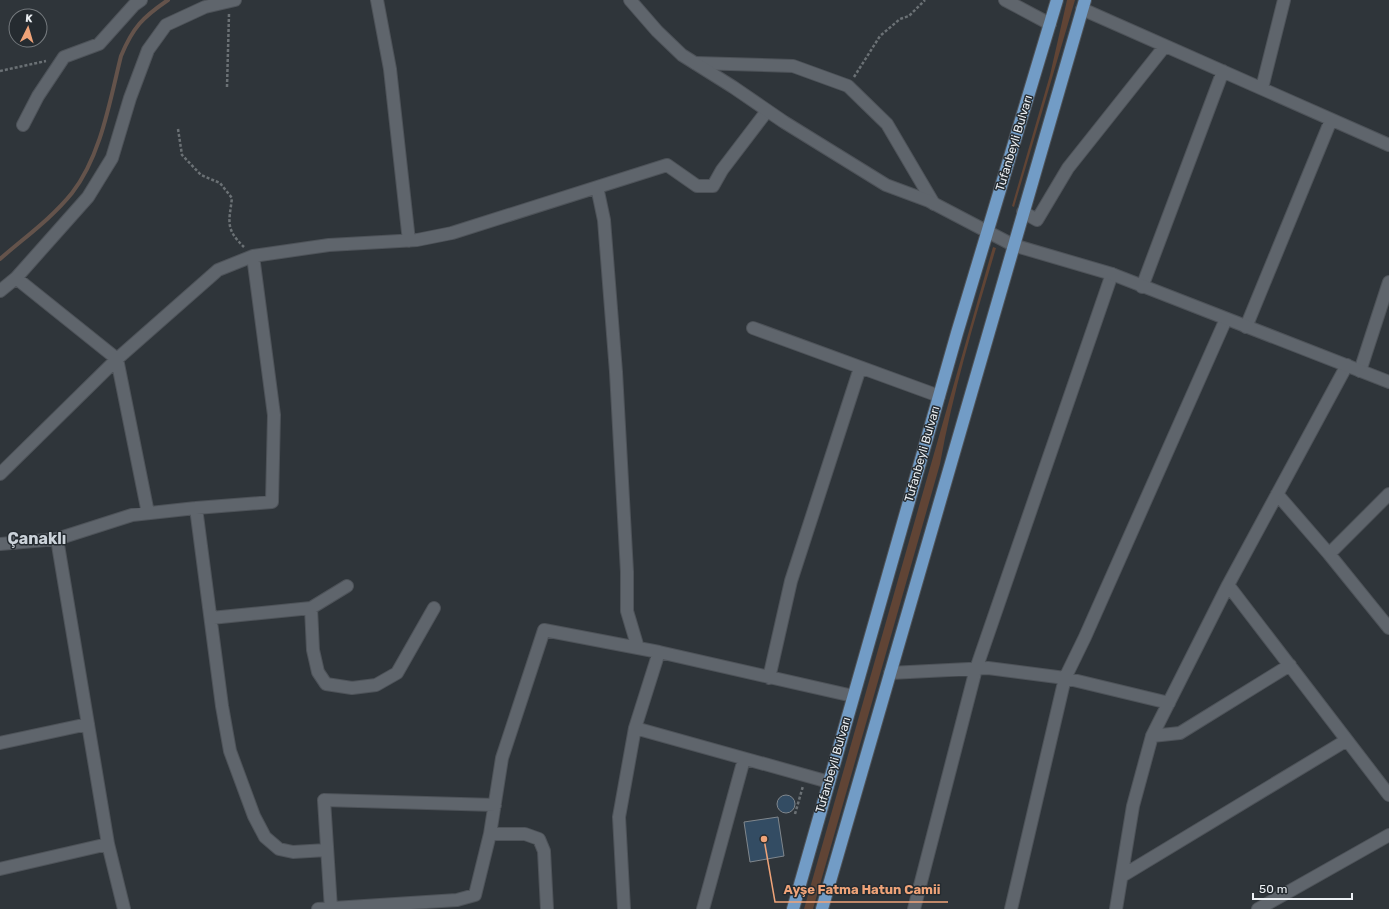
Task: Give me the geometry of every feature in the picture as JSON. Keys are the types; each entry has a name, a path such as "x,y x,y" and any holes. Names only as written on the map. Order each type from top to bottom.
{"highway":[{"name":"Tufanbeyli Bulvarı","path":"793,909 939,396 1057,0"},
{"path":"822,909 1022,212 1084,4"}],"street":[{"path":"24,125 38,96 64,57 98,44 134,5 141,0"},
{"path":"377,0 390,69 409,241"},
{"path":"630,0 657,31 682,55 767,111 886,185 934,204 1013,245 1112,274 1142,287 1389,382"},
{"path":"1005,0 1050,24"},
{"path":"1262,88 1284,0"},
{"path":"0,291 16,278 88,197 112,158 130,98 148,50 166,25 205,7 232,1"},
{"path":"1084,4 1165,46 1389,145"},
{"path":"1022,212 1037,220 1068,168 1165,46"},
{"path":"696,63 793,66 848,86 886,124 934,204"},
{"path":"1142,287 1223,71"},
{"path":"0,474 117,359 218,270 253,256 328,245 409,241 452,233 667,165 697,186 713,186 722,170 767,111"},
{"path":"1246,327 1331,120"},
{"path":"597,187 604,220 616,372 627,572 627,611 638,648"},
{"path":"0,544 57,539 132,515 272,502 274,415 253,256"},
{"path":"914,909 976,669 1112,274"},
{"path":"16,278 117,359 148,513"},
{"path":"1360,371 1389,282"},
{"path":"1011,909 1064,678 1091,623 1226,319"},
{"path":"753,328 939,396"},
{"path":"1116,909 1133,806 1152,736 1228,585 1347,365"},
{"path":"770,678 791,581 860,368"},
{"path":"1277,494 1329,554 1389,628"},
{"path":"1329,554 1389,494"},
{"path":"196,508 222,706 230,751 254,816 265,837 278,849 293,852 327,850"},
{"path":"57,539 108,844 124,909"},
{"path":"1228,585 1389,795"},
{"path":"211,618 311,608 347,586"},
{"path":"311,608 313,650 318,672 326,684 352,688 376,685 397,673 434,608"},
{"path":"318,909 455,905 475,896 490,834 502,758 544,630 659,652 853,696"},
{"path":"624,909 619,817 635,728 659,652"},
{"path":"1152,736 1180,734 1290,665"},
{"path":"890,673 988,668 1064,678 1169,703"},
{"path":"0,743 88,724"},
{"path":"635,728 829,782"},
{"path":"1122,876 1347,740"},
{"path":"703,909 744,758"},
{"path":"331,908 324,800 494,805"},
{"path":"490,834 526,834 539,839 544,851 546,909"},
{"path":"1258,909 1389,835"},
{"path":"0,870 108,844"}],"path":[{"path":"848,86 880,36 900,19 909,16 925,0"},
{"path":"226,87 232,1"},
{"path":"0,71 64,57"},
{"path":"178,129 182,155 201,175 220,183 232,198 229,224 234,238 253,256"},
{"path":"795,814 806,776"}],"shaded area":[{"path":"1067,0 1075,0 1014,207 1012,206 1050,75"},
{"path":"993,247 996,248 972,328 951,409 940,464 813,909 804,909"}],"building":[{"path":"782,795 790,795 795,800 793,811 790,813 782,813 777,808 777,800"},
{"path":"778,817 784,856 750,862 744,822"}],"waterway":[{"path":"0,259 56,211 72,193 82,178 90,162 103,127 121,56 125,46 145,18 168,0"}],"place":[{"name":"Ayşe Fatma Hatun Camii","path":"764,839"}],"district":[{"name":"Çanaklı","path":"37,538"}]}
